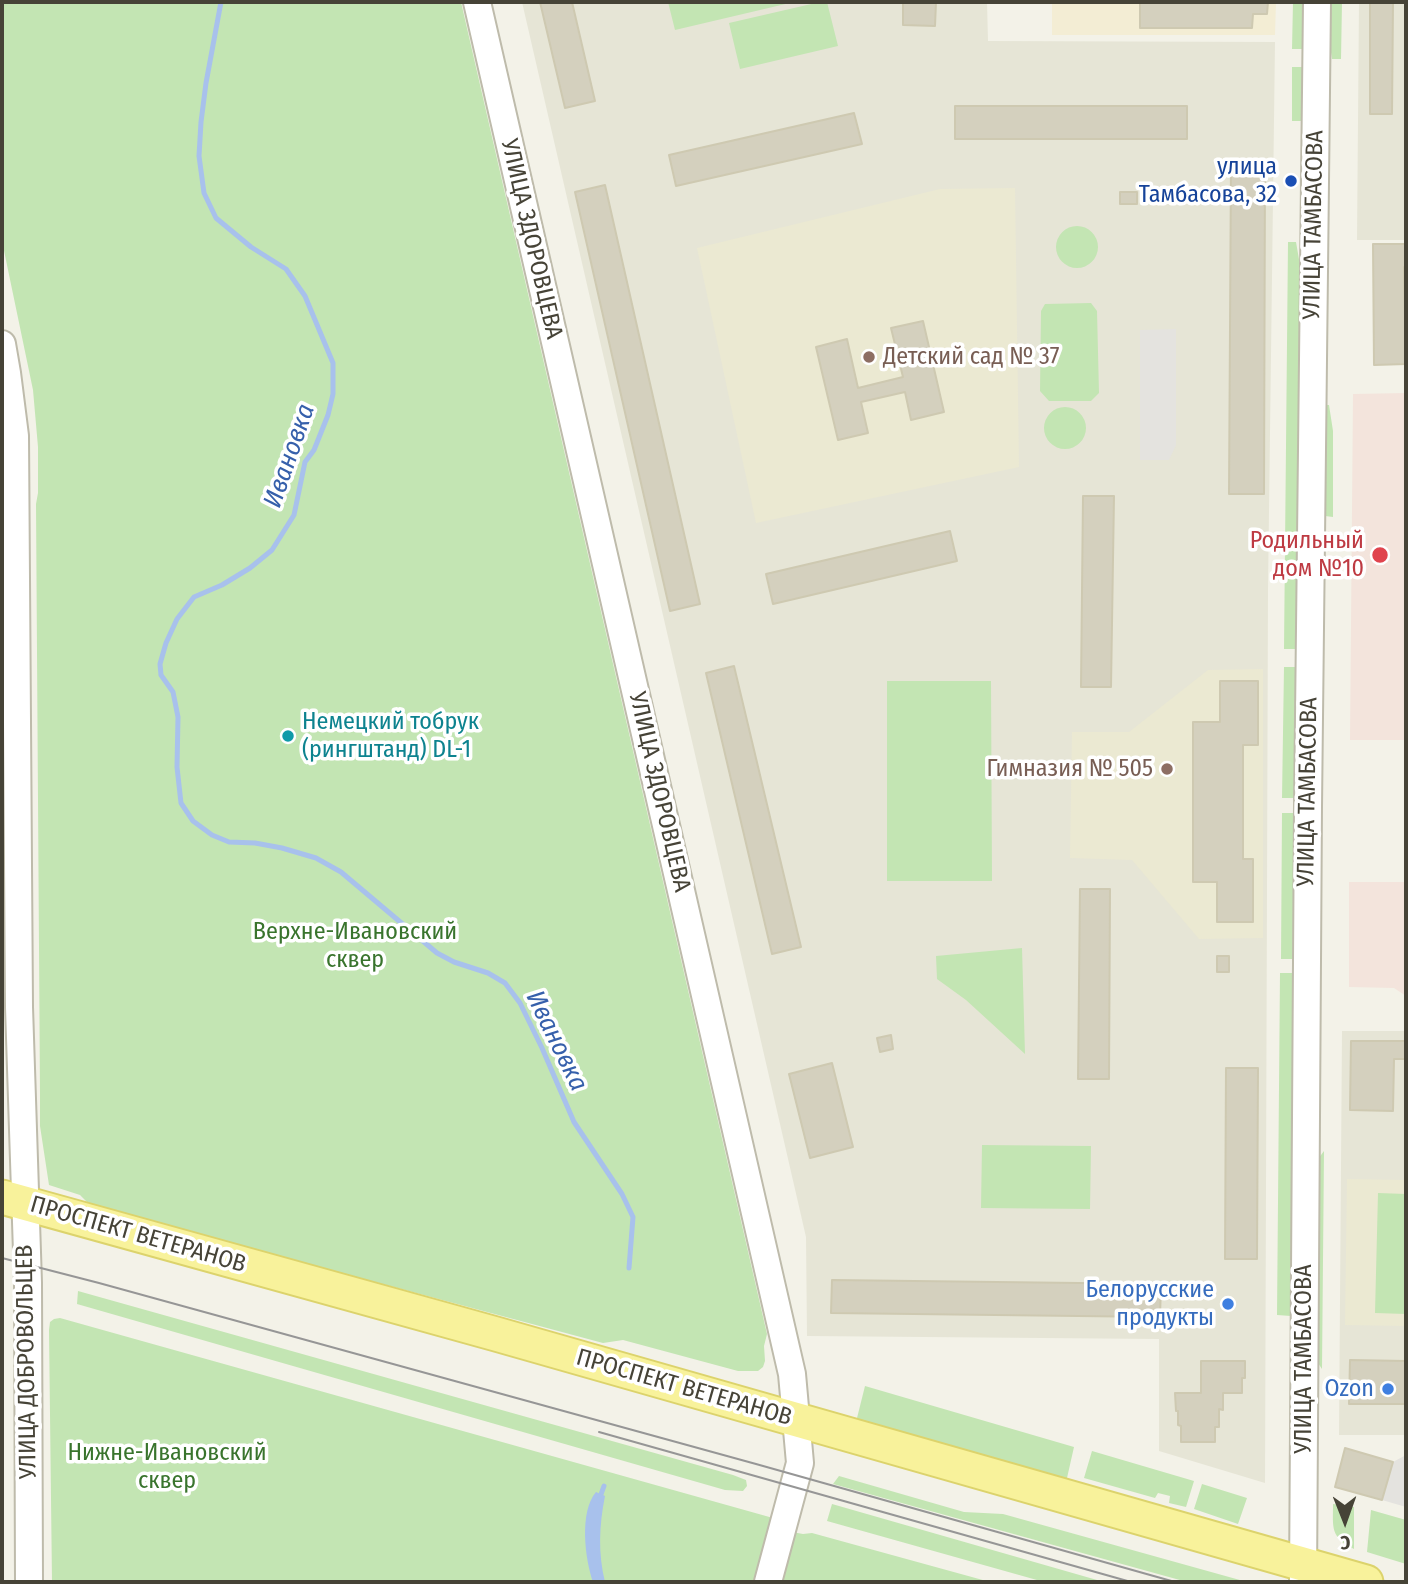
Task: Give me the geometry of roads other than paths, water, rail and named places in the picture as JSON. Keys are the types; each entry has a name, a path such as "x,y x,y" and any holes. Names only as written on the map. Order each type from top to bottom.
{"main road":[{"name":"ПРОСПЕКТ ВЕТЕРАНОВ","path":"13,1210 798,1432 1034,1507 1298,1577 1366,1582"}],"street":[{"name":"УЛИЦА ЗДОРОВЦЕВА","path":"477,2 792,1374 800,1463 768,1582"},
{"name":"УЛИЦА ТАМБАСОВА","path":"1298,1577 1317,2"},
{"name":"УЛИЦА ДОБРОВОЛЬЦЕВ","path":"2,344 8,373 15,449 19,1007 13,1210 28,1297 29,1582"}],"water":[{"path":"596,1492 605,1496 600,1539 605,1582 593,1582 586,1549 587,1511"}],"waterway":[{"name":"Ивановка","path":"221,2 201,122 199,156 204,193 216,218 251,247 286,269 305,296 333,363 333,394 314,450 305,462 294,515 272,550 250,568 222,585 194,597 177,619 166,643 160,664 161,675 173,692 178,717 177,767 181,803 193,821 212,835 229,842 255,843 316,858 341,872 437,953 454,962 488,973 505,983 520,1003 574,1122 622,1194 633,1217 629,1268"},
{"name":"Ивановка","path":"599,1500 604,1486"}],"tram line":[{"path":"2,1258 756,1464 1175,1582"},
{"path":"599,1432 1131,1582"}],"place":[{"name":"улица Тамбасова, 32","path":"1291,181"},
{"name":"Детский сад № 37","path":"869,357"},
{"name":"Родильный дом №10","path":"1380,555"},
{"name":"Немецкий тобрук (рингштанд) DL-1","path":"288,736"},
{"name":"Гимназия № 505","path":"1167,769"},
{"name":"Белорусские продукты","path":"1228,1304"},
{"name":"Ozon","path":"1388,1389"}],"park label":[{"name":"Верхне-Ивановский сквер","path":"355,946"},
{"name":"Нижне-Ивановский сквер","path":"167,1467"}]}
